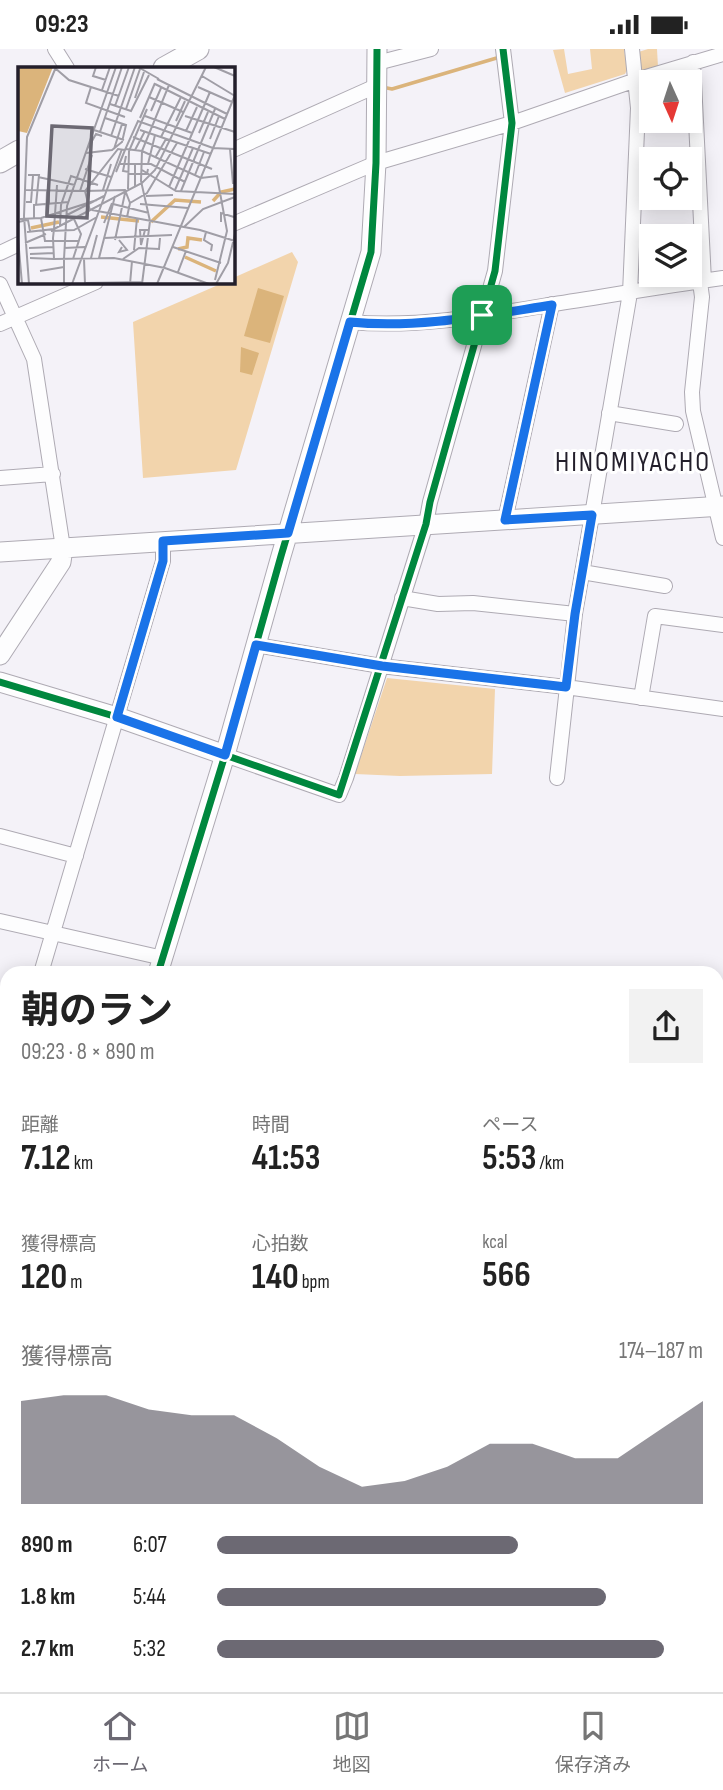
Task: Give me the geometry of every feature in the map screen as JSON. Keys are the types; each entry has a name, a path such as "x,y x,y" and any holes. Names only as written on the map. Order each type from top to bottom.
{"main road":[{"path":"167,67 198,49"},
{"path":"0,162 18,152"}],"street":[{"path":"55,49 66,67"},
{"path":"0,921 53,933 160,965 225,755 371,252 376,163 377,56 431,49"},
{"path":"0,681 117,717 339,795 426,524 495,271 512,123 503,49"},
{"path":"557,778 575,614 630,293 638,108 632,49"},
{"path":"234,219 376,163 512,123 636,80 723,54"},
{"path":"693,62 700,224"},
{"path":"234,150 376,86"},
{"path":"0,253 18,244"},
{"path":"702,281 723,278"},
{"path":"0,324 94,283"},
{"path":"0,284 34,359 63,548 61,562 0,656"},
{"path":"350,322 369,324 482,315 666,287"},
{"path":"702,287 692,392 693,411 720,506 723,538"},
{"path":"505,520 552,305"},
{"path":"609,413 676,423"},
{"path":"0,478 53,474"},
{"path":"0,552 720,506"},
{"path":"43,966 163,561 163,541"},
{"path":"582,572 665,586"},
{"path":"402,598 438,604 473,603 575,614"},
{"path":"641,698 654,616 723,625"},
{"path":"256,645 382,666 566,687 723,709"},
{"path":"0,836 76,856"}],"shaded area":[{"path":"564,49 568,74 592,69 590,49 624,49 627,70 625,74 565,93 553,50"},
{"path":"657,49 658,67 639,70 636,74 632,54"},
{"path":"292,252 298,262 236,470 143,478 133,322 223,283 234,283 234,278"},
{"path":"258,288 284,296 270,343 244,336"},
{"path":"241,347 259,353 252,375 240,372"},
{"path":"387,678 495,689 492,774 355,774"}],"waterway":[{"path":"382,87 392,89 500,57"}],"cycle path":[{"path":"160,966 225,755 371,252 376,163 377,49"},
{"path":"0,682 117,717 339,795 426,524 495,271 512,123 503,49"}],"district":[{"name":"HINOMIYACHO","path":"633,461"}],"route":[{"path":"552,305 505,520 592,515 566,687 382,666 256,645 225,755 117,717 163,561 163,541 288,533 350,322 369,324 482,315 552,305"}]}
